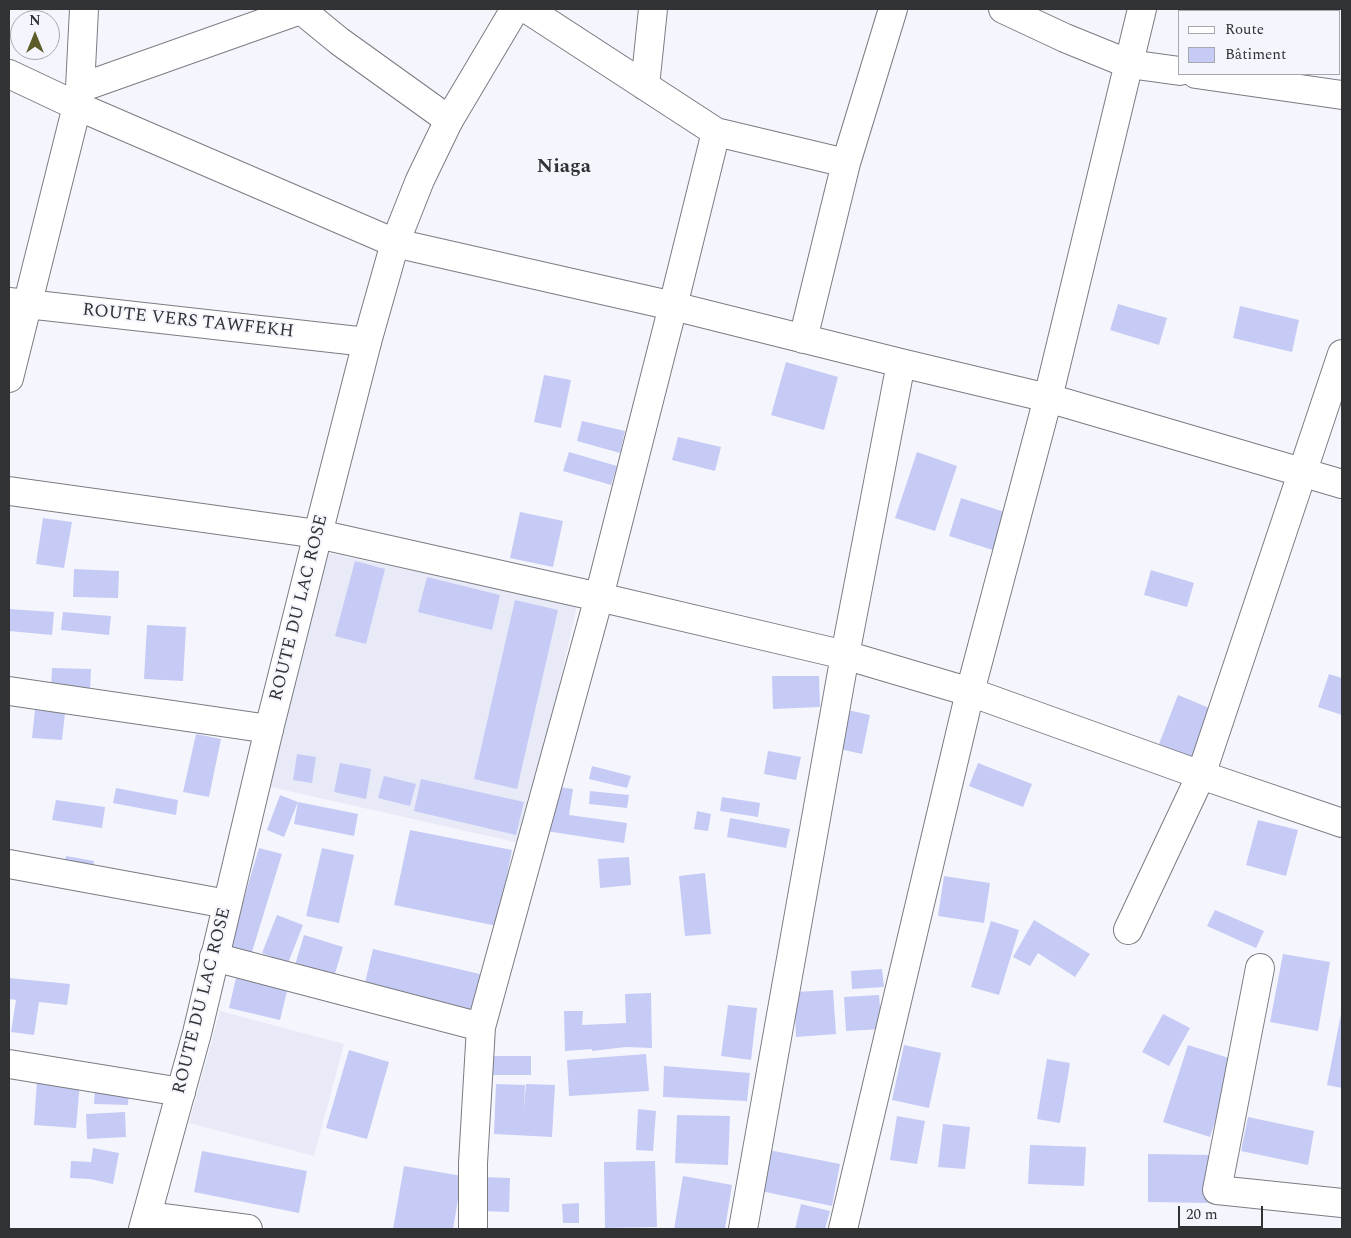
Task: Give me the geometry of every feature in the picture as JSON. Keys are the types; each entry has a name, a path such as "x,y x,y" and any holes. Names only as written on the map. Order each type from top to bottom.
{"street":[{"path":"9,378 18,303 79,97 84,9"},
{"path":"79,97 300,9 339,41 449,120"},
{"name":"ROUTE DU LAC ROSE","path":"145,1223 181,1092 318,534 367,342 395,243 420,180 449,120 515,9"},
{"path":"527,9 716,132 846,163"},
{"path":"645,86 653,9"},
{"path":"803,339 846,163 893,9"},
{"path":"1003,9 1129,64 1178,71"},
{"path":"843,1229 970,692 1048,398 1142,9"},
{"path":"9,74 79,97 395,243 673,306 1048,398 1342,484"},
{"path":"1203,75 1342,95"},
{"path":"473,1229 473,1163 481,1027 599,597 716,132"},
{"name":"ROUTE VERS TAWFEKH","path":"18,303 367,342"},
{"path":"1128,930 1201,775 1342,354"},
{"path":"743,1229 845,655 901,363"},
{"path":"9,491 318,534 845,655 970,692 1201,775 1342,823"},
{"path":"9,691 269,729"},
{"path":"9,864 227,904"},
{"path":"214,957 481,1027"},
{"path":"1260,968 1217,1190 1342,1203"},
{"path":"9,1064 181,1092"},
{"path":"145,1223 248,1229"}],"shaded area":[{"path":"328,553 577,606 524,844 266,786"},
{"path":"220,1011 344,1044 314,1156 189,1123"}],"building":[{"path":"1118,304 1167,318 1159,345 1110,330"},
{"path":"1240,306 1299,320 1292,352 1233,338"},
{"path":"786,362 838,377 824,430 771,415"},
{"path":"544,375 571,380 561,428 534,422"},
{"path":"582,421 625,431 620,453 577,441"},
{"path":"678,437 721,447 715,471 672,460"},
{"path":"569,452 617,466 611,485 563,471"},
{"path":"917,452 957,466 935,531 895,518"},
{"path":"961,498 1011,514 999,552 949,536"},
{"path":"520,512 563,521 553,567 510,558"},
{"path":"43,518 72,522 64,568 36,564"},
{"path":"355,561 385,569 366,644 335,636"},
{"path":"74,569 119,571 118,598 73,597"},
{"path":"1151,570 1194,583 1187,607 1144,595"},
{"path":"427,577 500,595 492,630 418,612"},
{"path":"515,600 558,610 517,789 474,779"},
{"path":"9,609 54,612 52,635 9,631"},
{"path":"63,612 111,616 109,635 61,630"},
{"path":"147,625 186,627 183,681 144,679"},
{"path":"52,668 91,669 90,694 51,692"},
{"path":"1329,674 1342,678 1342,715 1318,707"},
{"path":"772,676 819,676 820,707 773,709"},
{"path":"1178,695 1219,712 1200,761 1159,744"},
{"path":"35,710 65,713 62,740 32,738"},
{"path":"848,710 870,715 862,754 840,749"},
{"path":"196,734 221,739 209,797 183,792"},
{"path":"768,751 801,757 796,780 764,774"},
{"path":"297,754 316,757 312,783 293,780"},
{"path":"340,763 371,769 366,799 334,792"},
{"path":"978,763 1032,784 1023,807 969,786"},
{"path":"592,766 631,776 627,788 589,779"},
{"path":"384,776 416,784 410,806 378,798"},
{"path":"421,779 524,802 516,835 414,811"},
{"path":"552,786 573,789 569,815 627,823 624,843 546,831"},
{"path":"116,788 178,800 176,815 113,803"},
{"path":"590,791 629,795 627,808 589,804"},
{"path":"280,795 298,802 284,837 267,830"},
{"path":"722,797 760,803 758,817 720,811"},
{"path":"56,800 105,807 102,828 52,820"},
{"path":"298,802 358,814 354,836 294,824"},
{"path":"697,811 711,814 708,831 694,829"},
{"path":"730,818 790,829 786,848 727,837"},
{"path":"1258,820 1298,830 1286,876 1246,865"},
{"path":"410,830 512,850 497,926 394,905"},
{"path":"259,848 282,854 252,952 230,946"},
{"path":"322,848 354,855 339,923 306,916"},
{"path":"66,856 94,861 93,873 63,868"},
{"path":"629,857 631,885 600,888 598,859"},
{"path":"705,873 711,934 685,936 679,876"},
{"path":"944,876 990,883 984,923 938,916"},
{"path":"1215,910 1264,931 1256,948 1207,926"},
{"path":"277,915 303,925 288,963 262,953"},
{"path":"1034,920 1090,954 1075,977 1038,953 1030,966 1013,957"},
{"path":"991,921 1019,930 999,995 971,987"},
{"path":"304,935 343,947 334,977 295,965"},
{"path":"373,949 484,975 475,1013 364,987"},
{"path":"1283,954 1330,962 1318,1031 1270,1022"},
{"path":"882,969 884,987 852,989 851,971"},
{"path":"9,978 70,984 67,1005 39,1002 34,1035 11,1032 16,1000 9,999"},
{"path":"236,978 287,991 280,1020 229,1008"},
{"path":"833,990 836,1034 796,1037 794,992"},
{"path":"651,993 652,1048 626,1047 592,1051 592,1049 565,1051 564,1011 583,1011 582,1025 626,1023 625,994"},
{"path":"879,995 882,1029 846,1031 844,997"},
{"path":"728,1005 757,1008 751,1060 721,1056"},
{"path":"1163,1014 1190,1028 1169,1066 1142,1052"},
{"path":"1342,1014 1342,1088 1327,1085"},
{"path":"904,1045 941,1053 929,1108 892,1100"},
{"path":"1188,1045 1235,1060 1210,1137 1163,1122"},
{"path":"349,1050 389,1062 367,1139 326,1128"},
{"path":"646,1054 649,1091 569,1096 567,1060"},
{"path":"489,1056 531,1056 531,1075 490,1075"},
{"path":"1047,1059 1070,1063 1060,1123 1037,1119"},
{"path":"664,1066 750,1073 747,1101 663,1097"},
{"path":"37,1080 80,1083 76,1128 34,1125"},
{"path":"496,1084 525,1085 524,1111 526,1084 555,1085 552,1137 494,1134"},
{"path":"95,1087 129,1089 128,1105 94,1104"},
{"path":"638,1109 656,1111 653,1151 636,1150"},
{"path":"125,1112 126,1137 87,1139 86,1114"},
{"path":"677,1115 730,1116 728,1165 675,1163"},
{"path":"897,1116 925,1121 917,1164 890,1160"},
{"path":"1248,1117 1314,1131 1308,1165 1241,1151"},
{"path":"943,1124 970,1127 965,1169 938,1167"},
{"path":"1030,1145 1086,1147 1084,1186 1028,1184"},
{"path":"93,1148 119,1153 113,1184 90,1179 70,1178 71,1161 91,1162"},
{"path":"769,1150 840,1164 832,1206 761,1191"},
{"path":"202,1151 307,1171 299,1213 194,1192"},
{"path":"1148,1154 1213,1155 1213,1203 1148,1202"},
{"path":"655,1161 657,1227 605,1228 604,1162"},
{"path":"404,1166 462,1176 453,1229 393,1229"},
{"path":"683,1176 732,1185 725,1229 674,1229"},
{"path":"482,1177 510,1178 509,1212 481,1211"},
{"path":"579,1203 579,1223 563,1223 562,1204"},
{"path":"801,1204 830,1211 825,1229 795,1229"}],"district":[{"name":"Niaga","path":"564,168"}]}
